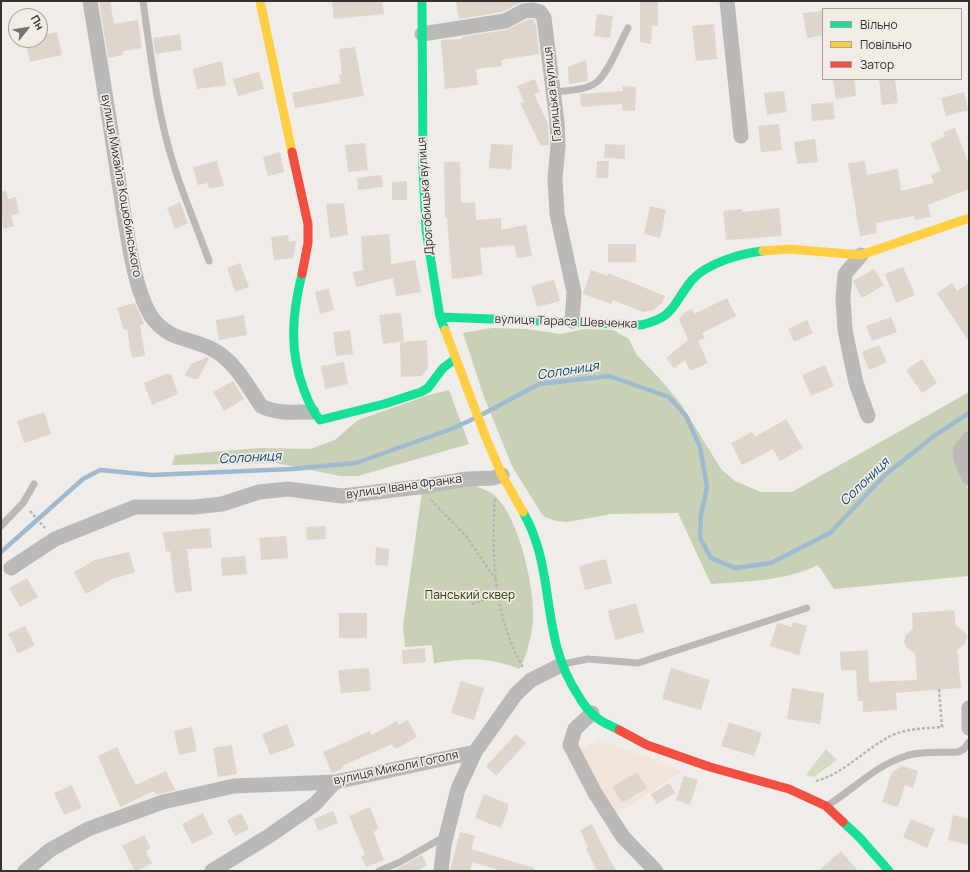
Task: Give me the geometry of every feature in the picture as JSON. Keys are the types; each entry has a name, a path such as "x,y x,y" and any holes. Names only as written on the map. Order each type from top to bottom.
{"street":[{"name":"вулиця Михайла Коцюбинського","path":"90,1 129,242 140,290 153,319 167,332 184,340 213,349 222,356 240,375 261,406 276,411 312,412 320,420 384,404 421,392 428,388 444,368 455,359"},
{"path":"260,1 308,224 307,254 296,300 292,332 297,371 312,412"},
{"name":"Дрогобицька вулиця","path":"422,1 423,169 426,230 440,317 486,438 498,476 526,517 538,546 546,582 550,622 561,665 573,688 598,719 647,745 710,767 790,789 826,806 860,838 889,871"},
{"path":"727,1 741,136"},
{"name":"Галицька вулиця","path":"422,34 505,21 524,11 533,10 540,12 544,18 554,92 558,146 556,196 557,214 574,292 572,321"},
{"name":"вулиця Тараса Шевченка","path":"440,317 572,321 641,325 658,321 670,312 693,279 708,268 746,253 789,249 861,255 969,218"},
{"path":"861,255 845,274 843,298 845,330 856,383 868,416"},
{"path":"969,439 960,450 961,460 969,478"},
{"name":"вулиця Івана Франка","path":"11,568 55,539 135,507 194,507 222,504 259,492 288,489 342,496 498,476"},
{"path":"441,871 446,836 458,789 475,752 516,694 531,680 561,665"},
{"path":"969,708 969,728"},
{"path":"592,713 575,729 570,745 595,793 623,837 656,871"},
{"name":"вулиця Миколи Гоголя","path":"25,871 50,850 88,830 163,802 234,786 334,782 475,752"},
{"path":"212,871 269,836 315,804 334,782"}],"lane":[{"path":"143,1 162,119 175,168 209,261"},
{"path":"554,92 581,89 596,83 603,76 628,28"},
{"path":"1,526 23,503 34,484"},
{"path":"561,665 588,659 638,663 807,608"},
{"path":"826,806 845,795 878,768 907,755 958,752 964,749 969,742"},
{"path":"379,871 400,862 446,836"}],"path":[{"path":"498,476 498,595 509,639 517,657 531,680"},
{"path":"419,487 466,536 497,580"},
{"path":"23,503 55,539"},
{"path":"472,604 498,595"},
{"path":"811,782 828,778 888,737 905,730 942,727 939,690"}],"shaded area":[{"path":"600,740 683,771 614,815 576,751"}],"green space":[{"path":"492,328 527,329 560,334 584,329 613,330 629,339 636,354 681,404 721,469 735,481 761,492 792,492 969,392 969,434 955,458 969,491 969,576 834,589 818,565 780,577 711,584 678,513 611,514 568,522 556,521 543,516 512,466 484,397 463,333"},
{"path":"449,390 469,444 358,476 340,476 276,463 172,465 175,455 260,448 310,449 335,440 358,420 429,395"},
{"name":"Панський сквер","path":"473,485 493,494 504,506 518,536 524,554 531,590 533,619 529,645 520,669 497,662 477,659 434,663 432,645 405,647 403,626 422,492"},
{"path":"826,749 837,760 814,777 806,775"}],"building":[{"path":"99,1 110,1 114,24 138,20 142,48 123,51 123,55 108,58"},
{"path":"332,1 382,1 384,14 334,19"},
{"path":"456,1 531,1 520,3 502,12 459,19"},
{"path":"640,2 658,2 658,26 652,26 651,44 640,42"},
{"path":"822,11 822,35 807,38 803,13"},
{"path":"597,14 613,16 610,38 594,36"},
{"path":"533,19 534,24 536,23 539,54 501,60 502,66 476,69 478,85 445,89 441,40 461,39 461,37 506,30 527,20"},
{"path":"714,24 717,59 696,61 692,26"},
{"path":"57,32 62,55 30,62 27,48 48,48 48,34"},
{"path":"180,34 182,50 155,54 153,38"},
{"path":"355,47 364,96 295,108 292,93 340,83 339,75 342,74 339,49"},
{"path":"586,60 588,81 569,84 568,67"},
{"path":"222,61 226,85 197,89 193,69"},
{"path":"259,72 264,89 238,96 233,79"},
{"path":"535,79 540,92 534,94 548,124 549,145 541,146 520,103 524,102 517,86"},
{"path":"833,80 854,80 856,96 836,99"},
{"path":"879,80 895,80 898,103 882,105"},
{"path":"623,86 636,87 635,111 622,110 622,104 581,107 580,94 623,91"},
{"path":"784,91 787,112 767,115 764,93"},
{"path":"964,92 968,110 946,116 941,98"},
{"path":"833,102 835,119 812,121 811,104"},
{"path":"779,124 782,150 761,152 758,126"},
{"path":"955,128 969,165 969,189 928,205 931,217 915,220 914,216 876,223 877,233 860,236 848,163 865,161 867,175 898,169 901,191 934,183 931,175 941,171 930,143 945,137 943,132"},
{"path":"815,139 818,162 797,164 794,142"},
{"path":"365,143 368,170 348,172 345,145"},
{"path":"491,144 513,145 511,170 489,168"},
{"path":"605,144 625,145 625,159 604,158"},
{"path":"280,152 284,172 268,176 263,157"},
{"path":"217,161 224,186 209,189 208,183 198,185 193,167"},
{"path":"597,161 609,161 608,178 596,178"},
{"path":"444,162 460,162 461,203 475,202 476,220 501,218 501,230 526,225 532,256 517,258 514,245 480,248 483,275 452,279 447,218 445,218"},
{"path":"381,175 383,187 358,190 357,178"},
{"path":"407,181 407,200 392,200 392,182"},
{"path":"6,191 8,199 16,197 19,214 11,215 14,226 3,229 1,192"},
{"path":"180,202 188,223 175,229 167,208"},
{"path":"344,203 348,235 330,238 326,204"},
{"path":"650,206 666,210 660,238 644,234"},
{"path":"779,208 782,236 726,240 723,211 742,209 742,212"},
{"path":"389,234 391,264 415,260 421,292 396,296 393,278 356,287 353,272 363,270 361,236"},
{"path":"288,235 289,242 296,241 293,258 274,260 271,237"},
{"path":"608,244 636,244 636,262 608,262"},
{"path":"240,263 249,287 235,292 227,268"},
{"path":"903,267 915,295 896,303 885,274"},
{"path":"874,269 884,285 862,298 853,281"},
{"path":"591,270 608,276 608,273 665,296 662,303 653,310 643,312 613,300 611,304 583,294"},
{"path":"554,280 560,301 537,307 531,286"},
{"path":"952,283 957,291 969,283 969,342 937,293"},
{"path":"329,289 334,310 320,314 315,292"},
{"path":"727,298 736,316 702,333 705,338 698,341 708,363 690,371 685,360 674,368 666,358 688,340 679,319 685,312 692,309 694,314"},
{"path":"135,303 144,324 140,325 145,356 132,358 127,329 124,330 117,308"},
{"path":"401,313 404,341 383,344 379,315"},
{"path":"244,315 247,335 219,340 216,320"},
{"path":"891,317 897,332 872,341 866,326"},
{"path":"807,320 813,333 794,342 788,329"},
{"path":"350,330 353,354 336,356 333,332"},
{"path":"427,340 428,368 422,376 401,377 400,342"},
{"path":"879,345 887,362 869,370 862,352"},
{"path":"208,357 209,358 198,379 193,379 185,375 191,364"},
{"path":"922,359 937,383 922,393 906,370"},
{"path":"344,362 348,384 325,389 321,366"},
{"path":"825,365 834,386 811,396 802,375"},
{"path":"166,374 171,374 178,394 152,405 144,383"},
{"path":"233,381 244,399 224,411 213,392"},
{"path":"44,412 51,434 24,443 17,421"},
{"path":"786,419 803,448 780,461 773,449 742,465 731,443 752,432 755,437"},
{"path":"325,526 326,539 307,540 306,527"},
{"path":"210,528 212,548 187,549 192,591 175,593 170,551 166,552 163,532"},
{"path":"286,536 288,558 261,560 259,538"},
{"path":"376,547 389,549 388,566 375,565"},
{"path":"129,552 135,572 112,579 86,594 74,572 95,560"},
{"path":"245,556 247,574 222,576 221,558"},
{"path":"606,559 612,583 585,590 579,566"},
{"path":"27,578 38,597 20,607 9,588"},
{"path":"636,603 644,632 615,640 608,611"},
{"path":"954,610 956,626 963,630 967,636 965,644 957,650 961,688 896,693 897,710 863,712 863,701 858,701 856,670 841,670 840,652 868,650 869,682 917,680 915,653 908,649 904,642 906,635 913,629 912,613"},
{"path":"339,613 367,613 367,638 339,638"},
{"path":"793,622 807,626 799,655 770,646 777,623 792,627"},
{"path":"25,626 35,645 18,654 8,634"},
{"path":"425,648 426,662 403,664 402,650"},
{"path":"369,668 371,691 341,693 338,670"},
{"path":"671,668 710,680 701,710 662,699"},
{"path":"461,681 484,688 474,720 451,713"},
{"path":"792,688 824,693 820,724 787,719"},
{"path":"408,720 417,737 398,748 394,748 392,744 342,766 343,768 332,773 323,752 370,731 372,735 397,721 399,725"},
{"path":"729,722 762,733 754,756 721,746"},
{"path":"287,724 295,746 270,755 262,734"},
{"path":"192,727 197,751 179,755 174,731"},
{"path":"516,734 526,743 496,776 486,766"},
{"path":"232,745 237,774 218,777 213,748"},
{"path":"117,747 136,785 166,771 175,790 156,795 154,791 120,807 98,756"},
{"path":"902,766 918,771 913,788 905,785 898,807 882,802 892,772"},
{"path":"637,772 647,788 622,803 612,787"},
{"path":"684,776 698,780 690,805 676,800"},
{"path":"669,783 675,793 657,804 651,794"},
{"path":"72,785 82,808 64,815 54,793"},
{"path":"484,794 508,804 508,809 501,828 475,818"},
{"path":"370,807 379,829 373,832 384,860 366,867 361,856 365,855 349,816"},
{"path":"333,811 338,823 318,831 314,819"},
{"path":"203,813 213,834 192,844 182,824"},
{"path":"241,813 249,829 235,836 227,820"},
{"path":"953,815 969,819 969,845 948,840"},
{"path":"911,819 935,829 927,848 903,837"},
{"path":"592,824 616,871 597,871 586,849 588,847 580,830"},
{"path":"460,832 475,836 471,849 534,868 534,871 502,871 472,862 470,871 450,871"},
{"path":"144,835 151,848 146,851 152,864 135,871 122,846"},
{"path":"841,851 858,871 818,871"},
{"path":"422,855 427,865 417,871 393,871"}],"waterway":[{"name":"Солониця","path":"483,414 539,384 609,376 669,397 686,416 700,447 707,487 701,515 700,538 711,558 735,568 771,563 830,533 885,475 934,436 969,413"},
{"name":"Солониця","path":"1,552 83,479 100,470 152,475 292,469 356,463 454,428 473,419"}],"traffic: fast":[{"path":"422,1 423,169 426,230 440,317 445,330"},
{"path":"440,317 641,325 652,322 667,314 692,280 706,269 725,260 745,254 763,251"},
{"path":"302,274 294,318 294,347 299,375 304,390 310,406 320,420 384,404 421,392 428,388 443,368 455,359"},
{"path":"523,512 534,534 545,581 552,627 566,673 584,705 594,716 619,730"},
{"path":"843,822 860,838 889,871"}],"traffic: slow":[{"path":"260,1 292,152"},
{"path":"763,251 789,249 861,255 969,218"},
{"path":"445,330 486,438 502,475 523,512"}],"traffic: jam":[{"path":"292,152 308,224 308,243 302,274"},
{"path":"619,730 647,745 710,767 789,789 826,806 843,822"}]}
